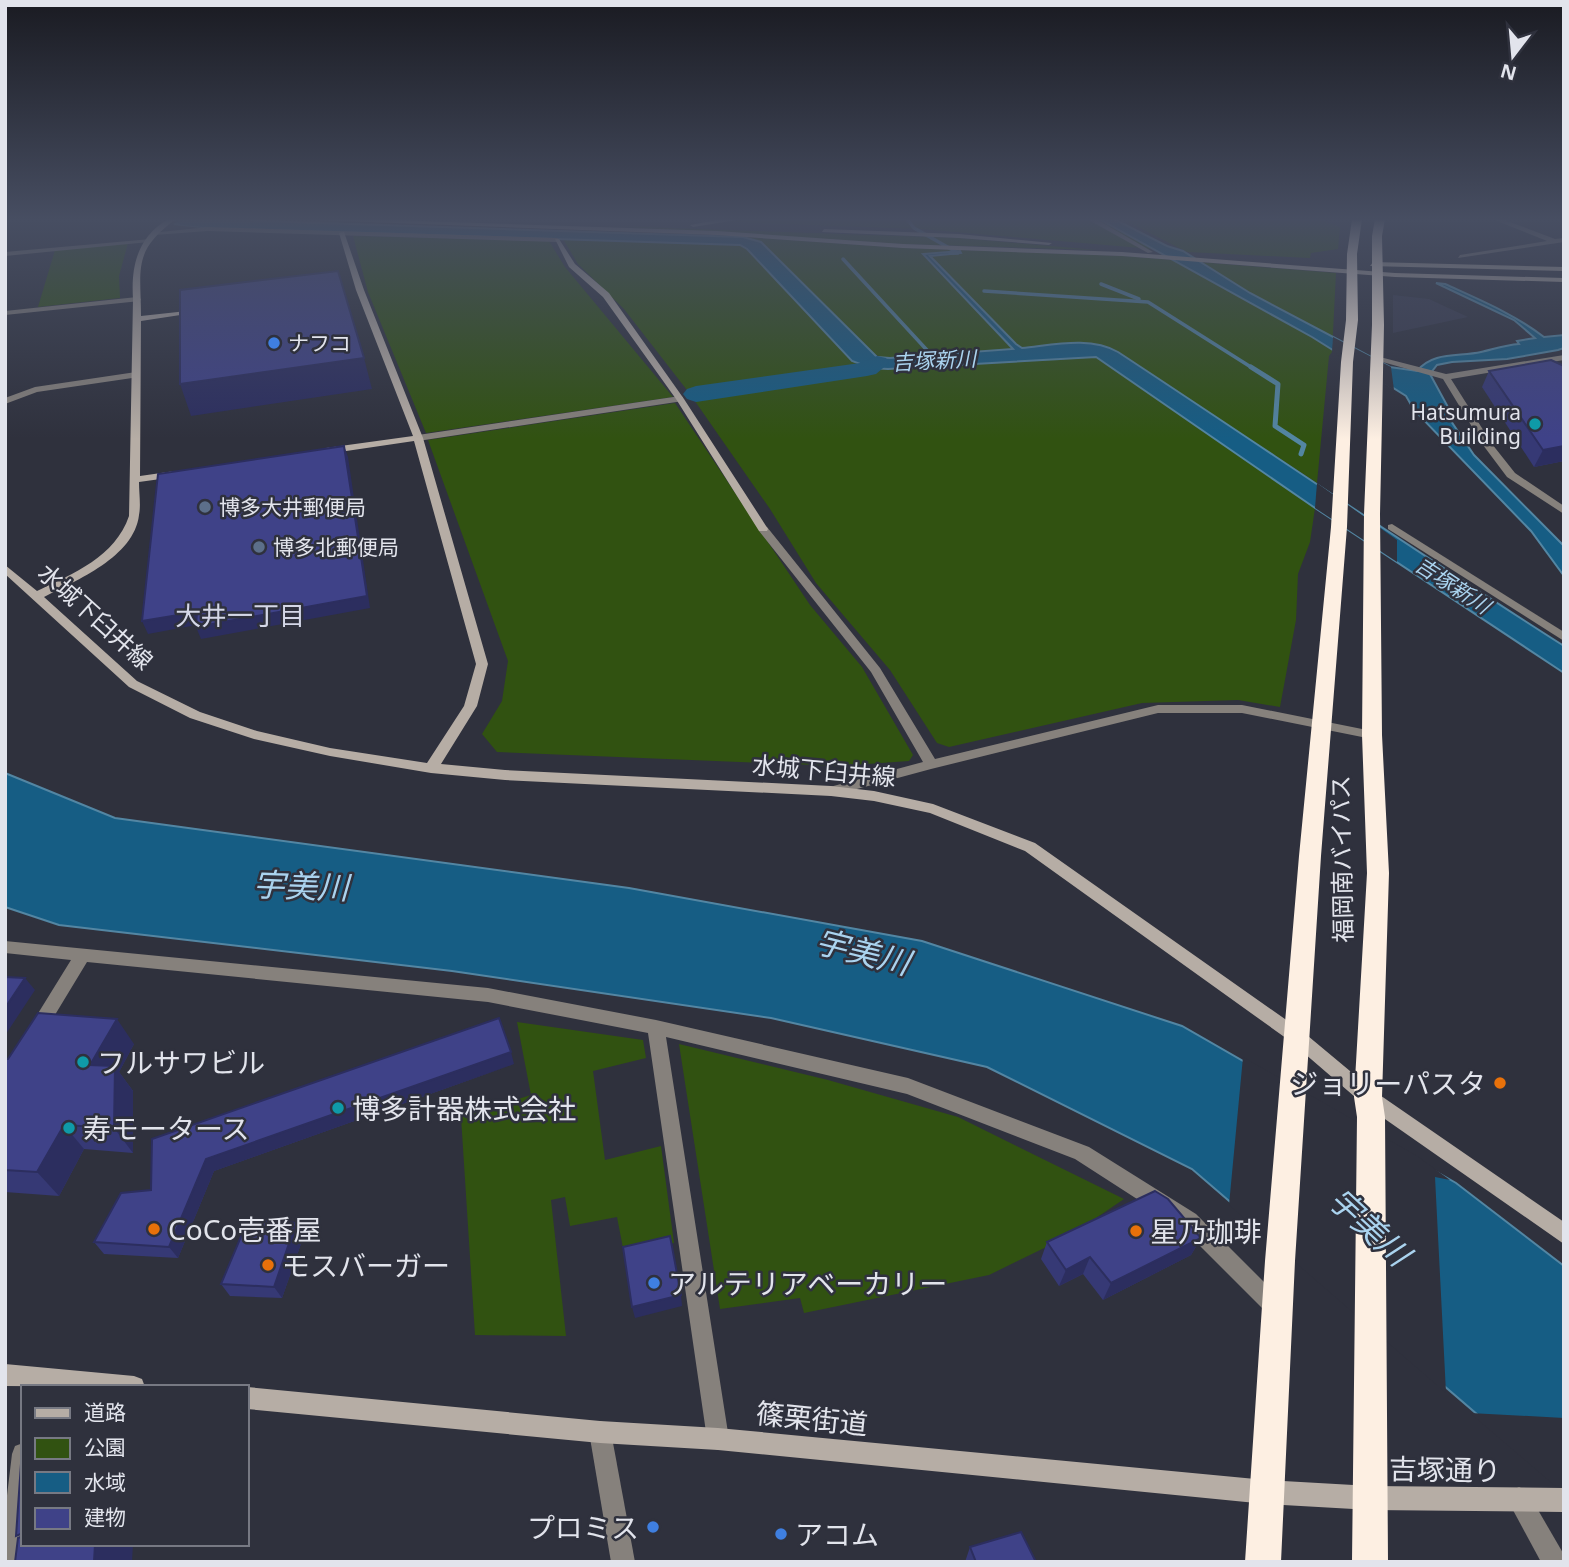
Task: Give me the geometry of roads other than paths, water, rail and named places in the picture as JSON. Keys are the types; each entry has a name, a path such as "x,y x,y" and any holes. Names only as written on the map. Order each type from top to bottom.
{"highway":[{"name":"福岡南バイパス","path":"1263,1562 1280,1261 1321,723 1339,527 1352,292"},
{"name":"福岡南バイパス","path":"1370,1562 1370,1107 1378,873 1372,735 1377,292"}],"street":[{"path":"37,596 88,570 128,534 134,516 136,292"},
{"path":"361,292 418,438 482,664 480,684 466,718 431,768"},
{"path":"603,292 680,399 763,529 876,671 931,764"},
{"path":"5,313 137,299"},
{"path":"137,319 203,311"},
{"path":"1376,359 1446,377 1562,360"},
{"path":"5,401 35,390 136,375"},
{"path":"1446,377 1488,445 1511,475 1564,511"},
{"path":"311,454 680,399"},
{"path":"136,480 190,472"},
{"path":"1392,527 1564,637"},
{"name":"水城下臼井線","path":"5,568 132,684 195,715 254,736 330,752 431,768 505,775 831,791 874,796 933,808 1030,847 1296,1036 1370,1107 1564,1234"},
{"path":"831,791 1158,709 1242,709 1372,735"},
{"path":"5,947 488,995 656,1027 908,1086 1082,1153 1189,1221 1277,1310"},
{"path":"26,1046 82,956"},
{"path":"656,1027 718,1439"},
{"path":"5,1375 30,1382 92,1385"},
{"name":"篠栗街道","path":"248,1398 600,1432 718,1439 1266,1492 1371,1498"},
{"path":"600,1432 622,1562"},
{"path":"12,1562 21,1474"},
{"name":"吉塚通り","path":"1371,1498 1564,1500"},
{"path":"1518,1499 1554,1562"}],"water":[{"name":"吉塚新川","path":"787,292 812,292 877,357 1013,349 959,292 965,292 1022,348 1083,343 1107,347 1564,646 1564,673 1315,508 1096,357 888,369 871,368 852,361"},
{"path":"1231,292 1249,292 1390,367 1417,371 1438,358 1481,352 1535,338 1514,320 1455,292 1462,292 1496,308 1544,337 1564,335 1564,348 1558,350 1507,359 1452,362 1437,365 1430,374 1448,407 1451,421 1474,455 1564,546 1564,576 1531,531 1414,410 1406,396 1312,337"},
{"name":"宇美川","path":"5,773 115,818 629,888 922,941 1182,1026 1456,1183 1564,1266 1564,1489 1192,1169 987,1067 771,1018 452,971 59,925 5,907"}],"waterway":[{"name":"吉塚新川","path":"874,292 937,361"},
{"path":"1001,292 1148,302 1254,369"},
{"path":"1122,292 1139,299"},
{"path":"696,394 867,369 877,363"},
{"path":"847,372 877,367 868,369"},
{"path":"1251,367 1278,384 1275,426 1304,445 1301,454"}],"place":[{"name":"ナフコ","path":"274,343"},
{"name":"Hatsumura Building","path":"1535,424"},
{"name":"博多大井郵便局","path":"205,507"},
{"name":"博多北郵便局","path":"259,547"},
{"name":"フルサワビル","path":"83,1062"},
{"name":"ジョリーパスタ","path":"1500,1083"},
{"name":"博多計器株式会社","path":"338,1108"},
{"name":"寿モータース","path":"69,1128"},
{"name":"CoCo壱番屋","path":"154,1229"},
{"name":"星乃珈琲","path":"1136,1231"},
{"name":"モスバーガー","path":"268,1265"},
{"name":"アルテリアベーカリー","path":"654,1283"},
{"name":"プロミス","path":"653,1527"},
{"name":"アコム","path":"781,1534"}],"district":[{"name":"大井一丁目","path":"240,615"}]}
